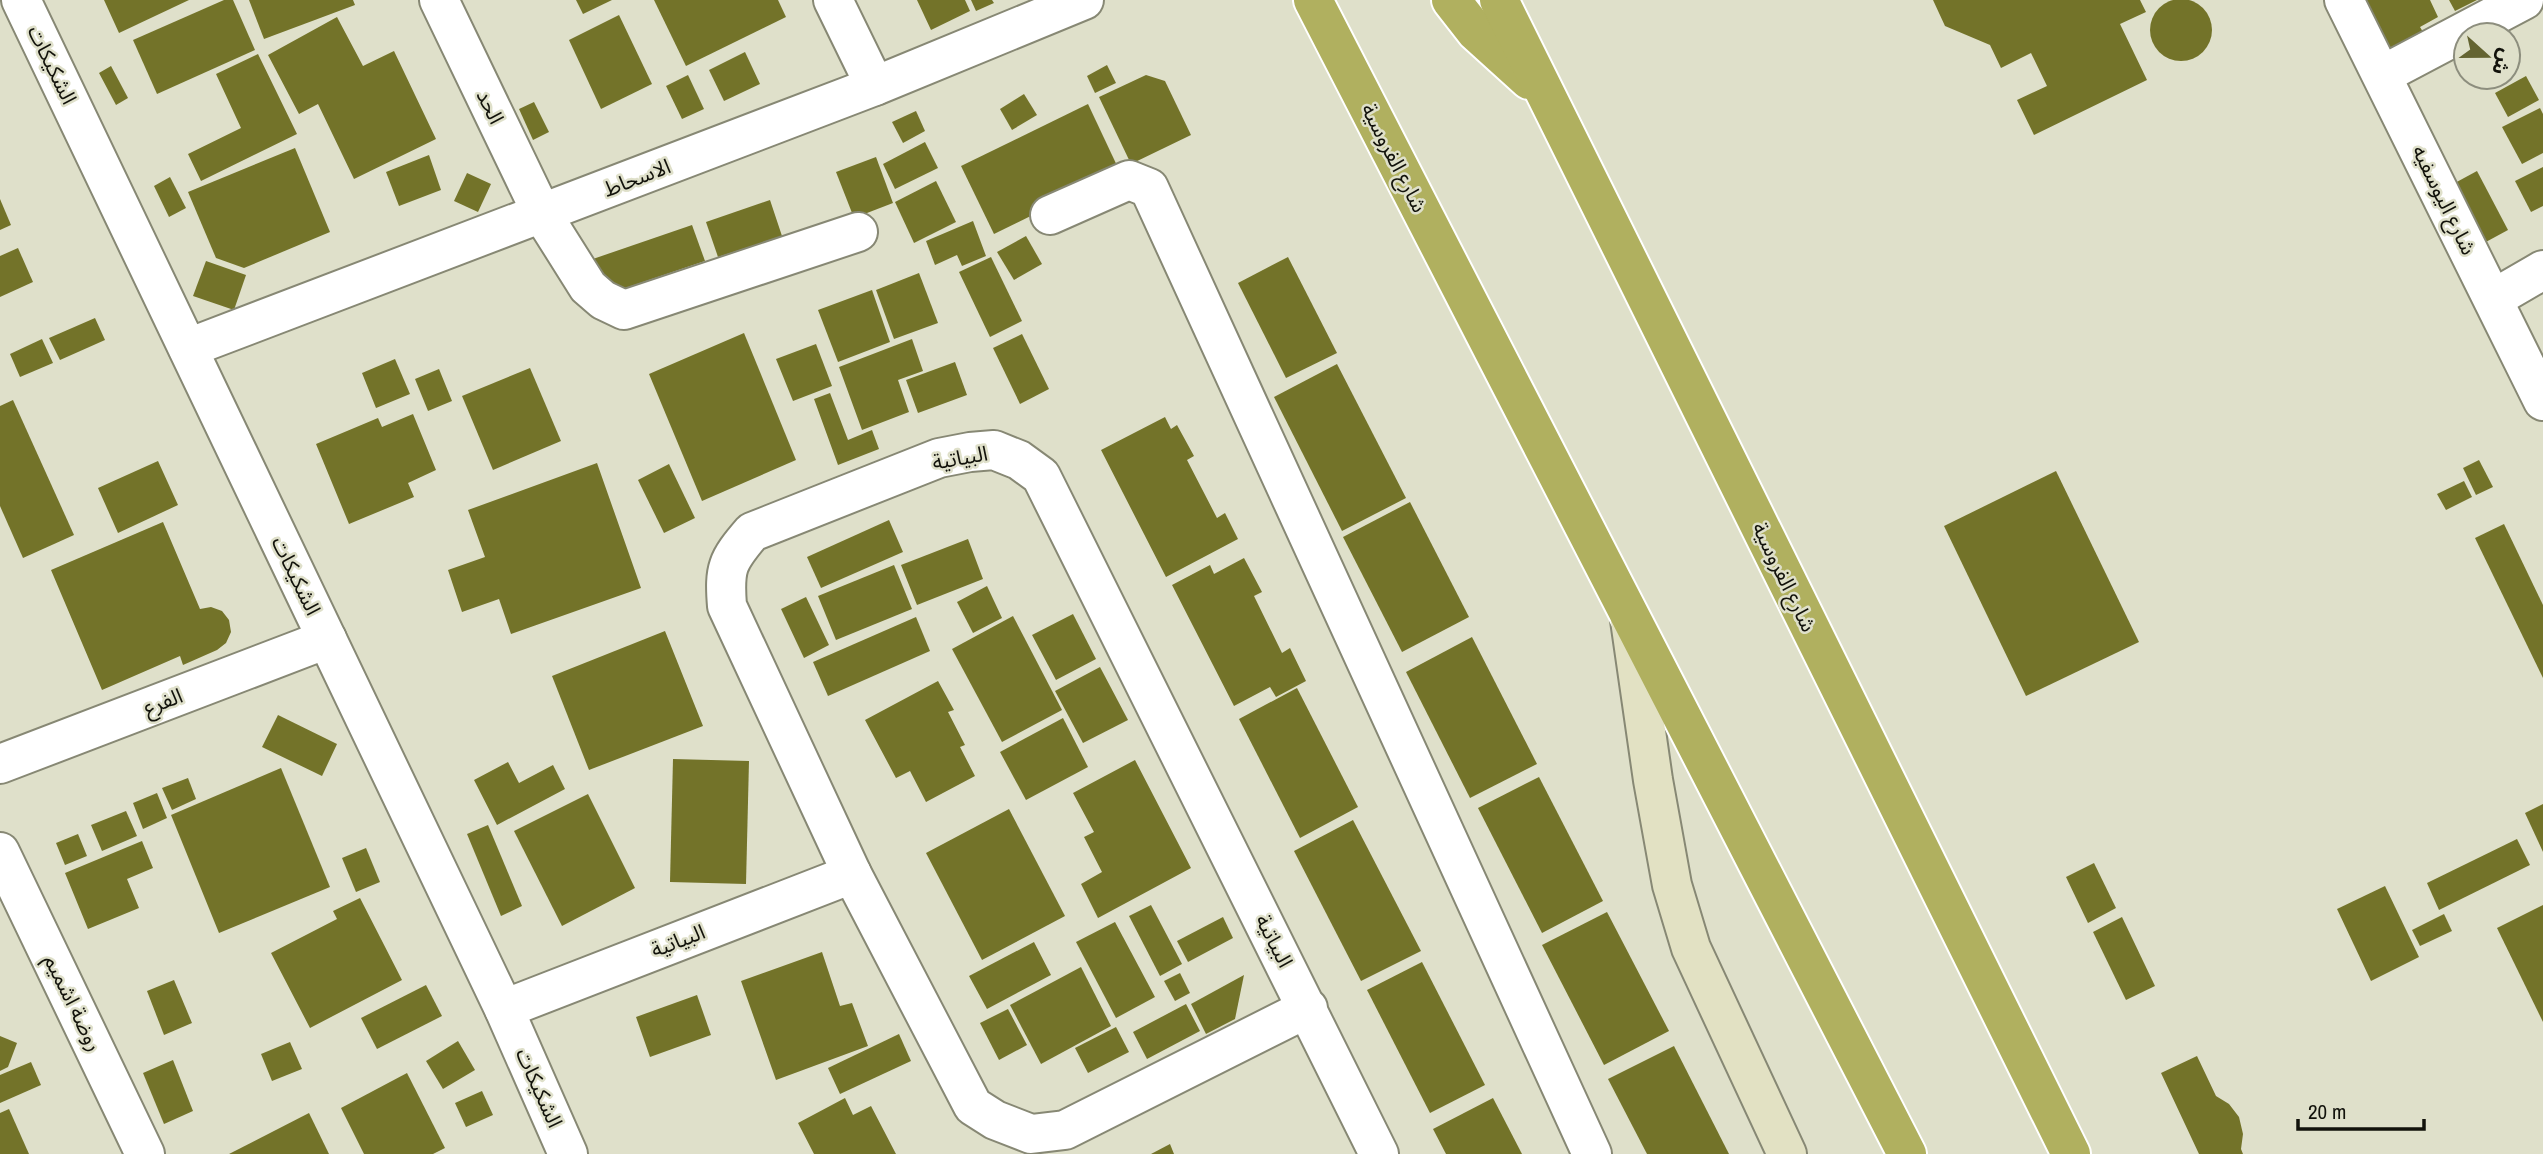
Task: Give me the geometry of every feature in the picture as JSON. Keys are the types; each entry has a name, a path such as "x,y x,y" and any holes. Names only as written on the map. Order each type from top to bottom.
{"highway":[{"name":"شارع الفروسية","path":"1313,0 1907,1154"},
{"path":"1451,0 1476,32 1544,93"},
{"name":"شارع الفروسية","path":"1499,0 2071,1154"}],"main road":[{"name":"شارع الفروسية","path":"1629,614 1653,780 1672,885 1691,948 1787,1154"}],"street":[{"name":"الشكيكات","path":"21,0 504,1009 568,1154"},
{"name":"الحد","path":"439,0 542,214 589,287 603,300 624,310 858,232"},
{"path":"833,0 875,86"},
{"name":"شارع اليوسفيه","path":"2344,0 2543,401"},
{"path":"2382,75 2524,0"},
{"name":"الاسحاط","path":"188,348 875,86 1066,3"},
{"path":"1050,215 1129,180 1149,188 1592,1154"},
{"path":"2493,299 2543,270"},
{"name":"البياتية","path":"1308,1008 1065,1130 1031,1134 995,1120 973,1106 852,874 727,606 725,575 736,550 752,533 939,458 994,450 1019,460 1041,476 1308,1008 1378,1154"},
{"name":"الفرع","path":"0,764 327,639"},
{"name":"روضة اشميم","path":"0,852 145,1154"},
{"name":"البياتية","path":"504,1009 852,874"}],"building":[{"path":"2175,-1 2187,-1 2203,8 2210,18 2210,42 2203,52 2187,61 2175,61 2164,56 2155,47 2150,36 2150,24 2155,13 2164,4"},
{"path":"104,0 189,0 119,33"},
{"path":"224,0 233,0 255,50 157,94 133,40"},
{"path":"249,0 353,0 355,5 264,39"},
{"path":"576,0 612,0 583,14"},
{"path":"654,0 778,0 786,17 686,66"},
{"path":"917,0 965,0 970,11 931,30"},
{"path":"971,0 992,0 994,3 976,11"},
{"path":"1933,0 2140,0 2146,12 2120,24 2147,80 2034,135 2017,100 2047,86 2031,53 2001,68 1990,45 1945,26"},
{"path":"2364,0 2430,0 2438,17 2420,27 2429,42 2395,60"},
{"path":"2449,0 2477,0 2455,11"},
{"path":"619,15 652,84 601,109 569,40"},
{"path":"337,17 363,66 394,51 436,139 354,179 318,104 299,114 268,55"},
{"path":"745,52 760,84 724,101 709,70"},
{"path":"258,54 297,134 201,181 188,154 241,128 216,74"},
{"path":"1107,65 1116,83 1095,93 1087,76"},
{"path":"111,66 128,98 116,105 99,73"},
{"path":"688,75 704,109 682,119 666,86"},
{"path":"1146,75 1165,81 1191,135 1131,164 1099,97"},
{"path":"2526,76 2539,100 2508,117 2495,93 2522,91 2522,78"},
{"path":"1024,94 1037,115 1012,130 1000,109"},
{"path":"534,102 549,132 533,140 519,109"},
{"path":"1088,104 1120,172 994,234 961,166"},
{"path":"2540,108 2543,114 2543,153 2522,164 2502,127"},
{"path":"916,111 925,131 903,143 892,122"},
{"path":"925,142 938,168 895,189 883,164"},
{"path":"295,148 330,232 244,268 216,258 188,192"},
{"path":"429,155 441,190 399,206 386,172"},
{"path":"876,157 893,203 854,218 836,172"},
{"path":"2543,167 2543,206 2531,212 2515,181"},
{"path":"2477,171 2508,230 2484,243 2453,184"},
{"path":"467,173 491,184 478,212 454,201"},
{"path":"170,177 186,208 169,217 154,186"},
{"path":"936,181 956,222 914,243 895,202"},
{"path":"0,199 11,225 0,230"},
{"path":"770,200 782,236 718,257 706,222"},
{"path":"973,221 986,256 962,266 957,255 935,265 926,241"},
{"path":"692,225 705,261 602,296 590,260"},
{"path":"1026,236 1042,264 1014,280 997,252"},
{"path":"18,248 33,282 0,297 0,256"},
{"path":"991,257 1022,321 990,337 959,272"},
{"path":"1288,257 1337,353 1286,378 1238,283"},
{"path":"206,261 246,275 234,310 193,296"},
{"path":"919,273 938,323 894,339 876,290"},
{"path":"872,290 890,342 838,362 818,310"},
{"path":"95,318 105,340 60,360 49,338"},
{"path":"744,333 796,460 702,501 649,374"},
{"path":"1022,334 1049,389 1020,404 993,348"},
{"path":"42,339 53,363 20,377 10,354"},
{"path":"912,339 923,371 898,380 909,412 862,430 839,367"},
{"path":"816,344 832,386 793,401 776,359"},
{"path":"395,359 410,394 376,408 362,373"},
{"path":"955,362 967,395 918,413 906,380"},
{"path":"1337,364 1406,498 1342,531 1274,397"},
{"path":"530,368 561,441 493,470 462,396"},
{"path":"439,369 452,401 428,411 415,379"},
{"path":"830,393 848,440 872,430 879,449 838,465 814,399"},
{"path":"13,400 74,535 23,558 0,506 0,406"},
{"path":"413,414 436,470 408,483 414,497 349,524 316,444 378,418 382,427"},
{"path":"1165,417 1171,429 1177,425 1194,456 1187,460 1217,518 1225,513 1238,539 1166,577 1101,450"},
{"path":"2479,460 2493,487 2476,495 2463,468"},
{"path":"158,461 178,505 118,533 98,488"},
{"path":"597,463 641,588 511,634 499,599 462,612 448,570 485,557 468,510"},
{"path":"669,464 695,518 664,533 638,480"},
{"path":"2056,471 2139,642 2026,696 1944,526"},
{"path":"2464,481 2472,497 2446,510 2437,494"},
{"path":"1410,502 1469,617 1402,652 1343,537"},
{"path":"889,520 903,552 821,588 807,557"},
{"path":"163,522 200,609 211,607 222,611 229,620 231,632 226,643 217,650 183,665 180,656 102,690 51,570"},
{"path":"2504,524 2543,605 2543,678 2475,538"},
{"path":"968,539 983,579 917,605 901,565"},
{"path":"1244,558 1262,592 1254,596 1282,653 1290,648 1306,681 1276,697 1270,687 1234,706 1172,585 1210,565 1214,574"},
{"path":"894,565 912,609 836,640 818,596"},
{"path":"987,586 1002,618 973,633 957,602"},
{"path":"806,597 829,645 804,658 781,609"},
{"path":"1073,614 1096,659 1056,680 1032,635"},
{"path":"1013,616 1062,710 1002,742 952,649"},
{"path":"916,617 930,651 828,696 813,662"},
{"path":"665,631 703,726 589,770 552,676"},
{"path":"1472,637 1537,764 1470,798 1406,672"},
{"path":"1100,667 1128,720 1083,743 1055,691"},
{"path":"938,681 954,710 948,712 965,745 960,747 975,776 926,802 910,771 896,778 865,720"},
{"path":"1297,688 1358,807 1300,838 1239,719"},
{"path":"278,715 337,744 322,776 262,747"},
{"path":"1063,718 1088,767 1026,800 1000,752"},
{"path":"673,759 749,761 746,884 670,882"},
{"path":"1135,760 1191,868 1098,918 1081,884 1102,872 1084,837 1094,832 1073,793"},
{"path":"508,762 519,783 553,765 565,789 497,825 474,780"},
{"path":"281,768 330,887 219,933 171,815"},
{"path":"1539,777 1603,901 1542,933 1478,808"},
{"path":"188,778 196,799 172,810 162,788"},
{"path":"157,793 167,818 143,829 133,803"},
{"path":"588,794 635,888 562,926 514,831"},
{"path":"2543,804 2543,852 2525,813"},
{"path":"1009,809 1065,916 982,960 926,853"},
{"path":"126,811 137,836 102,851 91,825"},
{"path":"1353,820 1421,951 1361,981 1294,851"},
{"path":"488,825 522,906 501,916 467,834"},
{"path":"78,834 87,856 65,865 56,843"},
{"path":"2517,839 2530,865 2439,910 2427,883"},
{"path":"142,841 153,868 127,879 139,908 88,929 65,873"},
{"path":"366,848 380,882 356,892 342,858"},
{"path":"2094,863 2116,908 2088,923 2066,877"},
{"path":"2385,886 2419,957 2371,981 2337,909"},
{"path":"360,898 402,980 310,1028 271,953 337,919 333,911"},
{"path":"1151,905 1182,964 1160,976 1129,916"},
{"path":"2543,905 2543,1022 2497,928"},
{"path":"1607,912 1669,1031 1604,1065 1542,945"},
{"path":"2444,914 2452,931 2420,946 2412,930"},
{"path":"1223,917 1233,938 1188,962 1177,941"},
{"path":"2122,917 2155,986 2126,1000 2093,932"},
{"path":"1115,922 1155,997 1116,1018 1076,942"},
{"path":"1034,942 1051,975 987,1009 969,976"},
{"path":"822,952 840,1006 852,1003 868,1046 776,1080 741,981"},
{"path":"1422,962 1485,1085 1430,1113 1367,990"},
{"path":"1081,967 1111,1026 1041,1064 1010,1005"},
{"path":"1180,973 1190,993 1175,1001 1164,981"},
{"path":"1244,975 1235,1019 1206,1034 1191,1004"},
{"path":"174,980 192,1023 164,1035 147,991"},
{"path":"426,985 442,1016 377,1049 361,1018"},
{"path":"697,995 711,1035 650,1057 636,1017"},
{"path":"1186,1004 1200,1031 1147,1059 1133,1032"},
{"path":"1008,1009 1027,1045 999,1060 980,1023"},
{"path":"1116,1027 1129,1052 1088,1073 1075,1048"},
{"path":"899,1034 911,1061 840,1094 828,1068"},
{"path":"0,1036 17,1043 8,1067 0,1071"},
{"path":"458,1041 475,1070 443,1089 426,1061"},
{"path":"290,1042 302,1069 272,1081 261,1054"},
{"path":"1674,1046 1729,1154 1647,1154 1608,1079"},
{"path":"2197,1056 2216,1096 2229,1104 2239,1117 2243,1134 2243,1154 2199,1154 2161,1073"},
{"path":"173,1060 193,1111 164,1124 143,1073"},
{"path":"31,1062 41,1085 0,1103 0,1075"},
{"path":"407,1073 445,1148 433,1154 364,1154 341,1108"},
{"path":"482,1091 493,1115 466,1127 455,1103"},
{"path":"845,1098 853,1115 871,1106 896,1154 814,1154 798,1123"},
{"path":"1493,1098 1522,1154 1446,1154 1433,1129"},
{"path":"9,1109 29,1154 0,1154 0,1113"},
{"path":"309,1113 329,1154 229,1154"},
{"path":"1170,1144 1174,1154 1151,1154"}]}
